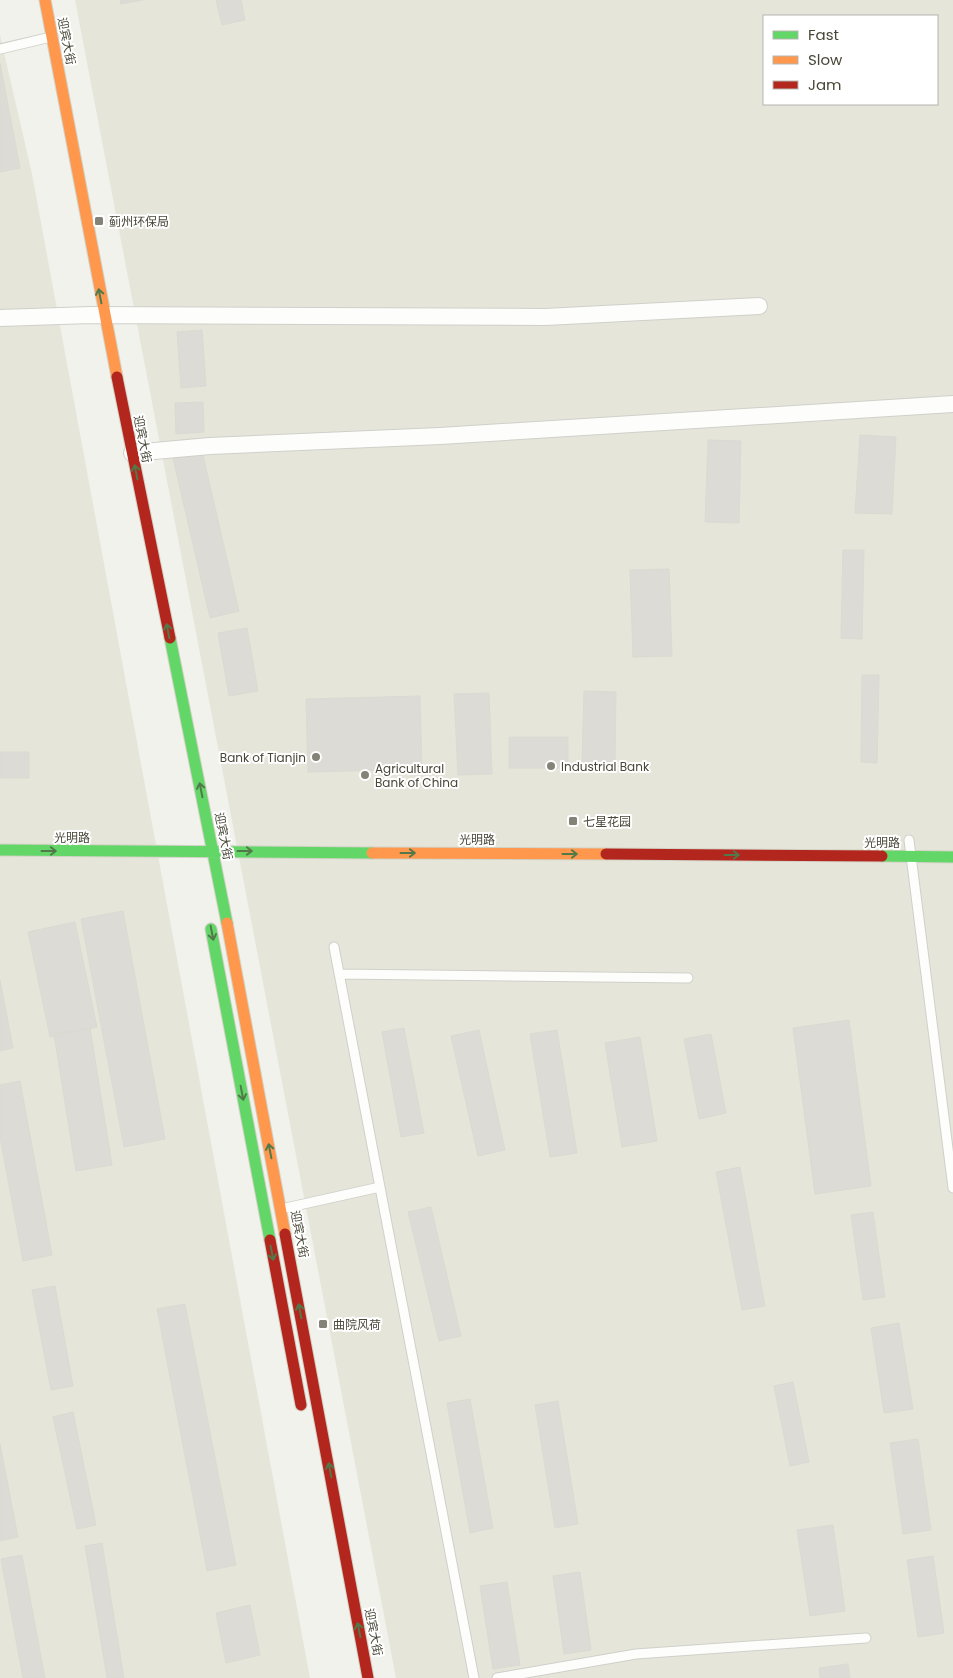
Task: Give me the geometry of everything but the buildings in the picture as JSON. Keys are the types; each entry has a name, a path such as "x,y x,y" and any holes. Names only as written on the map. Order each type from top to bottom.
{"main road":[{"name":"迎宾大街","path":"45,0 94,315 132,453 207,838 213,851 368,1678"},
{"name":"迎宾大街","path":"197,856 207,838"},
{"name":"光明路","path":"0,850 197,856 213,851 953,856"},
{"path":"209,919 302,1415"}],"street":[{"path":"0,318 94,315 545,317 758,306"},
{"path":"132,453 210,446 440,436 953,404"}],"lane":[{"path":"0,50 52,36"},
{"path":"909,840 953,1188"},
{"path":"334,947 474,1678"},
{"path":"339,974 688,978"},
{"path":"281,1209 380,1188"},
{"path":"497,1678 636,1654 866,1638"}],"shaded area":[{"path":"75,0 953,0 953,1678 396,1678"},
{"path":"0,35 32,174 310,1678 0,1678"}],"traffic: fast":[{"path":"170,638 227,923"},
{"path":"0,850 372,853"},
{"path":"882,856 953,857"},
{"path":"211,929 270,1240"}],"traffic: slow":[{"path":"45,0 117,377"},
{"path":"372,853 606,854"},
{"path":"227,923 285,1234"}],"traffic: jam":[{"path":"117,377 170,638"},
{"path":"606,854 882,856"},
{"path":"285,1234 368,1678"},
{"path":"270,1240 301,1405"}],"place":[{"name":"蓟州环保局","path":"99,221"},
{"name":"Bank of Tianjin","path":"316,757"},
{"name":"Industrial Bank","path":"551,766"},
{"name":"Agricultural Bank of China","path":"365,775"},
{"name":"七星花园","path":"573,821"},
{"name":"曲院风荷","path":"323,1324"}]}
